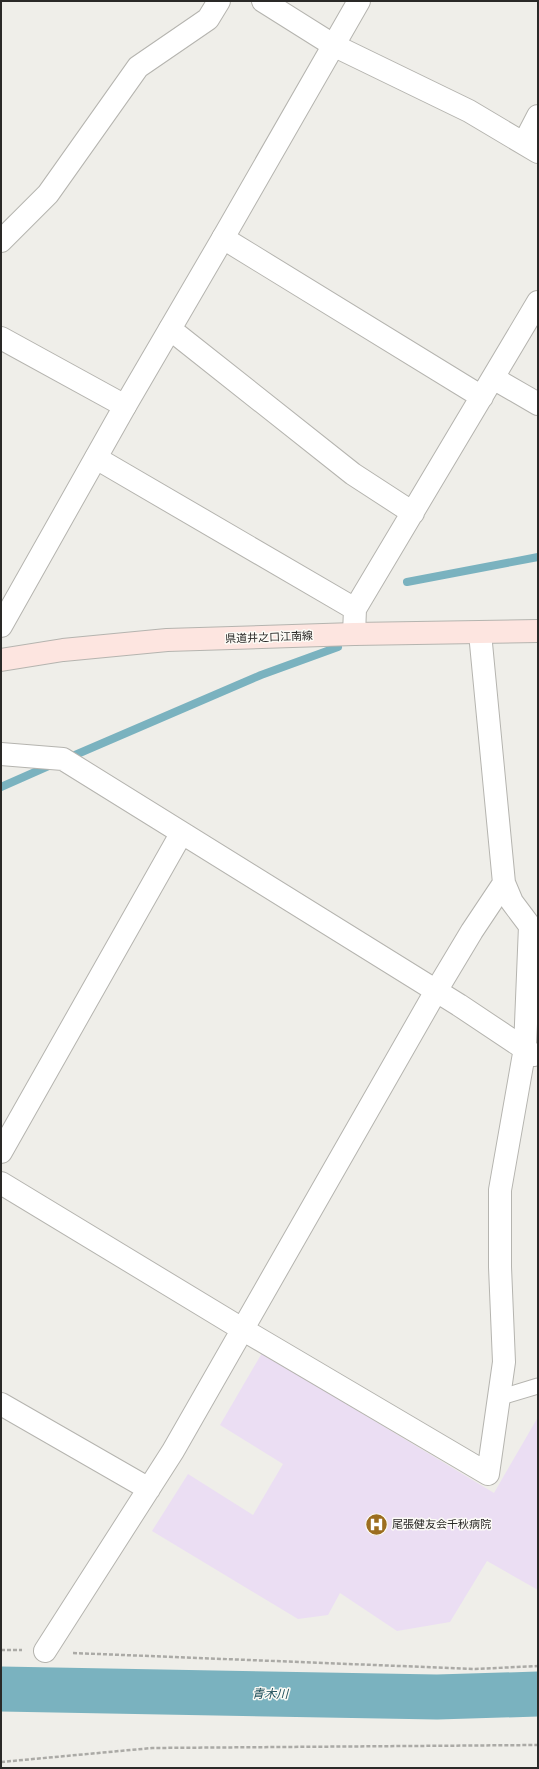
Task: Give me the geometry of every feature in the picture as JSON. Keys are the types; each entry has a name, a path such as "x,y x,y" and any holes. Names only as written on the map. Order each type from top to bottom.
{"main road":[{"name":"県道井之口江南線","path":"1,660 63,650 168,640 354,634 538,631"}],"street":[{"path":"1,241 48,194 138,67 208,19 219,1"},
{"path":"263,1 334,45 469,111 531,147 538,116"},
{"path":"1,626 125,406 359,1"},
{"path":"223,238 482,397"},
{"path":"354,634 355,609 538,302"},
{"path":"170,329 353,474 413,512"},
{"path":"1,338 125,406"},
{"path":"493,378 538,404"},
{"path":"96,458 355,609"},
{"path":"1,1183 242,1329 488,1474 504,1362 500,1267 500,1190 531,1053 534,926 512,902 504,883 480,633"},
{"path":"1,754 63,759 181,834 436,990 531,1053"},
{"path":"1,1152 181,834"},
{"path":"45,1651 173,1451 436,990 472,931 504,883"},
{"path":"1,1404 149,1489"}],"lane":[{"path":"498,1398 538,1386"}],"path":[{"path":"1,1650 475,1669 538,1666"},
{"path":"1,1762 152,1748 538,1745"}],"shaded area":[{"path":"262,1353 494,1493 538,1417 538,1590 487,1561 450,1622 397,1631 340,1593 328,1615 298,1619 152,1531 188,1474 253,1515 283,1464 220,1425"}],"waterway":[{"path":"407,582 538,557"},
{"path":"68,758 261,675 338,647"},
{"path":"1,787 53,764"},
{"name":"青木川","path":"1,1689 437,1697 538,1694"}],"place":[{"name":"尾張健友会千秋病院","path":"377,1524"}]}
